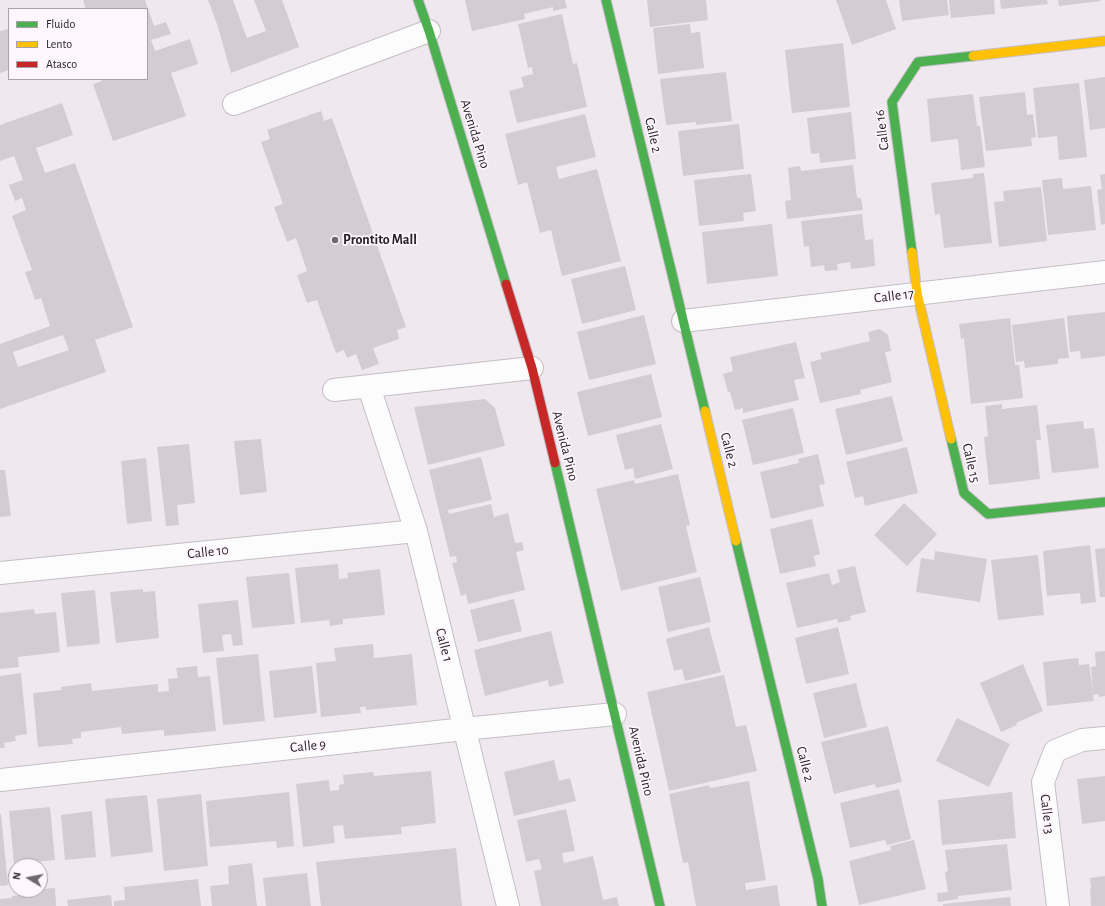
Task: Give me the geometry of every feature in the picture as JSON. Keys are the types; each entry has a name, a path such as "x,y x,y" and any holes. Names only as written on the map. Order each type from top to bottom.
{"street":[{"name":"Avenida Pino","path":"418,0 429,31 532,368 660,906"},
{"name":"Calle 2","path":"606,0 818,879 822,906"},
{"path":"234,104 429,31"},
{"name":"Calle 16","path":"917,293 892,102 918,62 1105,41"},
{"name":"Calle 17","path":"683,321 1105,272"},
{"name":"Calle 15","path":"917,293 964,494 988,514 1105,502"},
{"path":"334,390 532,368"},
{"name":"Calle 1","path":"369,386 416,531 508,906"},
{"name":"Calle 10","path":"0,573 416,531"},
{"name":"Calle 9","path":"0,780 615,714"},
{"name":"Calle 13","path":"1058,906 1043,782 1055,751 1082,740 1105,738"}],"building":[{"path":"83,0 145,0 148,8 86,8"},
{"path":"208,0 233,0 247,38 266,31 254,0 282,0 299,47 231,73 218,27"},
{"path":"465,0 565,0 567,8 553,11 553,7 524,14 525,19 472,31"},
{"path":"647,0 706,0 708,20 650,27"},
{"path":"836,0 886,0 896,29 852,45"},
{"path":"899,0 947,0 949,15 902,21"},
{"path":"949,0 994,0 995,14 951,18"},
{"path":"1000,0 1047,0 1048,4 1001,9"},
{"path":"1058,0 1101,0 1101,1 1059,6"},
{"path":"148,9 154,26 166,22 171,34 151,40 155,51 190,39 198,64 171,73 186,116 113,141 93,84 102,81 148,80"},
{"path":"562,14 573,64 577,63 587,107 517,123 509,91 524,87 521,77 533,74 532,67 528,68 518,24"},
{"path":"690,24 691,33 700,32 704,68 658,74 653,28"},
{"path":"8,29 8,70 0,73 0,31"},
{"path":"843,43 850,107 792,113 785,50"},
{"path":"726,72 732,121 696,125 696,122 666,125 660,79"},
{"path":"1105,77 1105,128 1090,130 1084,80"},
{"path":"1079,83 1087,157 1059,160 1057,136 1038,138 1033,88"},
{"path":"1025,92 1027,115 1033,114 1036,137 1031,138 1032,146 986,151 979,97"},
{"path":"973,94 977,126 980,126 985,167 961,170 958,139 931,142 927,99"},
{"path":"62,103 73,135 36,148 45,173 75,163 133,327 95,340 106,372 0,409 0,344 50,326 41,298 35,300 25,272 32,270 12,216 26,210 22,198 15,201 9,185 23,180 14,156 0,161 0,125","holes":["63,335 69,350 18,367 13,352"]},
{"name":"Prontito Mall","path":"321,111 324,121 332,118 406,327 397,330 399,339 373,348 379,364 362,370 356,354 347,358 344,350 336,353 317,300 307,303 297,275 307,271 296,238 287,242 274,207 283,204 261,142 270,139 267,130"},
{"path":"851,112 856,159 820,163 819,153 811,154 807,118"},
{"path":"585,114 596,157 556,167 559,179 597,169 621,261 562,276 551,230 540,233 527,182 518,185 505,134"},
{"path":"739,124 744,169 683,176 678,131"},
{"path":"853,165 857,198 861,198 863,210 787,219 785,201 791,200 788,168 800,166 801,171"},
{"path":"984,173 992,243 944,248 940,214 935,215 931,183 973,178 973,174"},
{"path":"751,174 756,211 743,213 744,221 699,226 694,180"},
{"path":"1105,174 1105,224 1101,225 1097,190 1102,189 1100,175"},
{"path":"1062,178 1063,189 1091,186 1096,230 1048,235 1042,180"},
{"path":"1041,187 1047,241 999,247 994,202 1004,201 1003,191"},
{"path":"862,214 865,240 873,239 875,266 851,269 850,262 837,264 838,270 825,271 824,265 811,267 809,246 804,247 801,221"},
{"path":"772,224 778,276 707,284 702,232"},
{"path":"625,266 636,310 582,324 571,279"},
{"path":"1105,312 1105,356 1081,359 1080,351 1070,352 1067,316"},
{"path":"644,315 656,364 589,380 577,332"},
{"path":"1010,318 1015,365 1019,365 1023,398 971,404 964,338 961,339 959,324"},
{"path":"1064,318 1069,358 1058,359 1058,364 1025,368 1024,361 1016,362 1012,325"},
{"path":"880,329 888,335 891,351 885,352 892,382 860,390 861,394 820,403 810,362 822,359 820,353 870,341 868,332"},
{"path":"796,342 805,378 794,380 799,400 743,413 743,408 735,410 723,374 733,371 730,357"},
{"path":"651,374 662,417 588,436 577,392"},
{"path":"892,396 903,441 846,455 835,409"},
{"path":"485,399 495,408 505,446 428,465 414,407"},
{"path":"1002,404 1002,409 1037,405 1041,440 1036,440 1040,479 989,485 984,437 988,436 985,406"},
{"path":"793,408 804,453 753,465 742,420"},
{"path":"1083,421 1084,429 1094,428 1099,468 1052,473 1046,425"},
{"path":"661,424 673,469 635,479 633,468 625,470 616,435"},
{"path":"261,439 267,492 240,495 234,441"},
{"path":"189,444 195,503 177,505 179,525 166,526 157,447"},
{"path":"907,447 918,493 865,506 863,496 855,498 846,462"},
{"path":"818,454 825,484 819,485 824,506 771,519 760,472 799,463 798,459"},
{"path":"481,457 492,500 448,510 449,514 491,504 494,517 508,513 515,543 522,542 524,550 516,552 525,590 468,604 466,594 461,596 452,563 457,562 456,556 450,557 429,470"},
{"path":"146,458 152,521 127,524 121,461"},
{"path":"0,470 5,470 11,516 0,517"},
{"path":"678,474 690,525 686,526 697,572 621,591 596,489 634,480 635,484"},
{"path":"904,503 937,534 907,566 874,535"},
{"path":"812,519 820,554 814,556 816,566 780,574 770,529"},
{"path":"1090,545 1096,602 1081,604 1080,593 1047,596 1043,551"},
{"path":"1105,548 1105,597 1100,597 1095,549"},
{"path":"935,551 987,559 980,602 916,592 921,558 934,560"},
{"path":"1038,555 1044,615 998,620 991,560"},
{"path":"338,564 339,579 348,578 347,573 380,569 385,615 343,619 343,624 330,626 329,620 301,623 295,568"},
{"path":"855,566 866,612 850,616 851,620 838,623 837,619 797,628 786,583 829,573 832,585 840,582 837,570"},
{"path":"289,573 295,624 252,628 246,577"},
{"path":"700,577 711,622 668,632 658,587"},
{"path":"143,589 143,592 155,591 159,638 116,643 110,592"},
{"path":"95,590 100,644 67,647 61,593"},
{"path":"514,599 522,631 478,642 470,610"},
{"path":"238,600 243,645 233,646 231,634 222,635 224,651 203,653 198,604"},
{"path":"34,609 35,614 56,612 60,652 18,657 19,667 0,669 0,613"},
{"path":"709,627 721,672 685,681 682,669 674,671 666,639"},
{"path":"838,627 849,674 806,684 795,638"},
{"path":"551,631 564,683 549,687 548,680 485,696 474,650"},
{"path":"373,644 374,658 412,654 417,705 366,710 366,707 360,707 361,713 321,717 316,663 336,661 334,648"},
{"path":"1105,651 1105,696 1099,697 1098,694 1093,695 1094,701 1047,706 1043,662 1078,658 1079,665 1089,664 1093,693 1091,667 1096,666 1095,652"},
{"path":"258,654 265,721 223,725 216,658"},
{"path":"1023,664 1043,711 1016,723 1017,725 1001,732 980,683"},
{"path":"197,666 198,677 210,676 216,731 164,736 164,730 122,734 121,727 81,732 81,738 72,739 73,744 38,747 33,693 62,690 61,687 91,683 92,691 158,684 158,692 169,691 168,679 178,678 176,668"},
{"path":"312,666 317,713 274,718 269,671"},
{"path":"21,673 27,734 15,736 16,741 4,743 5,748 0,748 0,676"},
{"path":"724,675 736,727 746,725 757,771 669,791 647,692"},
{"path":"856,683 867,727 824,738 813,693"},
{"path":"957,718 1010,744 989,787 936,761"},
{"path":"888,726 902,782 876,788 875,784 834,794 821,742"},
{"path":"554,760 559,781 570,778 576,801 514,816 504,772"},
{"path":"431,771 436,823 401,827 402,834 345,839 343,825 333,826 335,843 303,847 296,784 329,780 330,791 339,790 339,785 344,784 343,775 373,772 374,776"},
{"path":"1105,776 1105,821 1082,824 1077,779"},
{"path":"749,781 766,880 745,883 746,890 777,885 780,906 696,906 688,862 683,863 669,794 709,785 710,788"},
{"path":"899,789 911,839 887,845 885,840 850,848 840,803"},
{"path":"289,792 294,846 277,848 276,841 210,847 206,801"},
{"path":"1012,792 1016,838 942,845 938,800"},
{"path":"201,794 208,866 164,871 157,799"},
{"path":"147,795 153,852 111,857 105,799"},
{"path":"50,807 55,860 48,861 48,858 13,858 9,811"},
{"path":"566,809 575,851 562,853 564,863 593,856 603,900 617,897 619,906 541,906 534,871 542,869 539,859 526,862 517,820"},
{"path":"92,811 96,857 65,860 61,815"},
{"path":"0,814 1,814 8,885 0,886"},
{"path":"914,840 926,889 859,905 849,861 891,850 890,846"},
{"path":"1007,844 1012,890 958,896 958,899 938,902 937,893 948,892 945,872 948,871 945,850"},
{"path":"456,848 462,906 321,906 316,862"},
{"path":"252,863 257,906 212,906 210,886 229,884 228,866"},
{"path":"307,873 311,906 266,906 263,878"},
{"path":"1105,876 1105,906 1091,906 1090,878"},
{"path":"198,879 201,906 114,906 114,901 125,900 124,887"},
{"path":"48,888 55,888 56,906 0,906 0,899 48,898"},
{"path":"111,895 112,906 68,906 67,900"},
{"path":"1010,897 1011,906 943,906 943,904"}],"traffic: fast":[{"path":"418,0 429,31 506,284"},
{"path":"606,0 705,411"},
{"path":"912,252 892,102 918,62 973,56"},
{"path":"951,439 964,493 988,514 1105,502"},
{"path":"555,463 660,906"},
{"path":"736,541 818,879 822,906"}],"traffic: slow":[{"path":"973,56 1105,41"},
{"path":"912,252 917,293 951,439"},
{"path":"705,411 736,541"}],"traffic: jam":[{"path":"506,284 532,368 555,463"}],"place":[{"name":"Prontito Mall","path":"335,240"}]}
